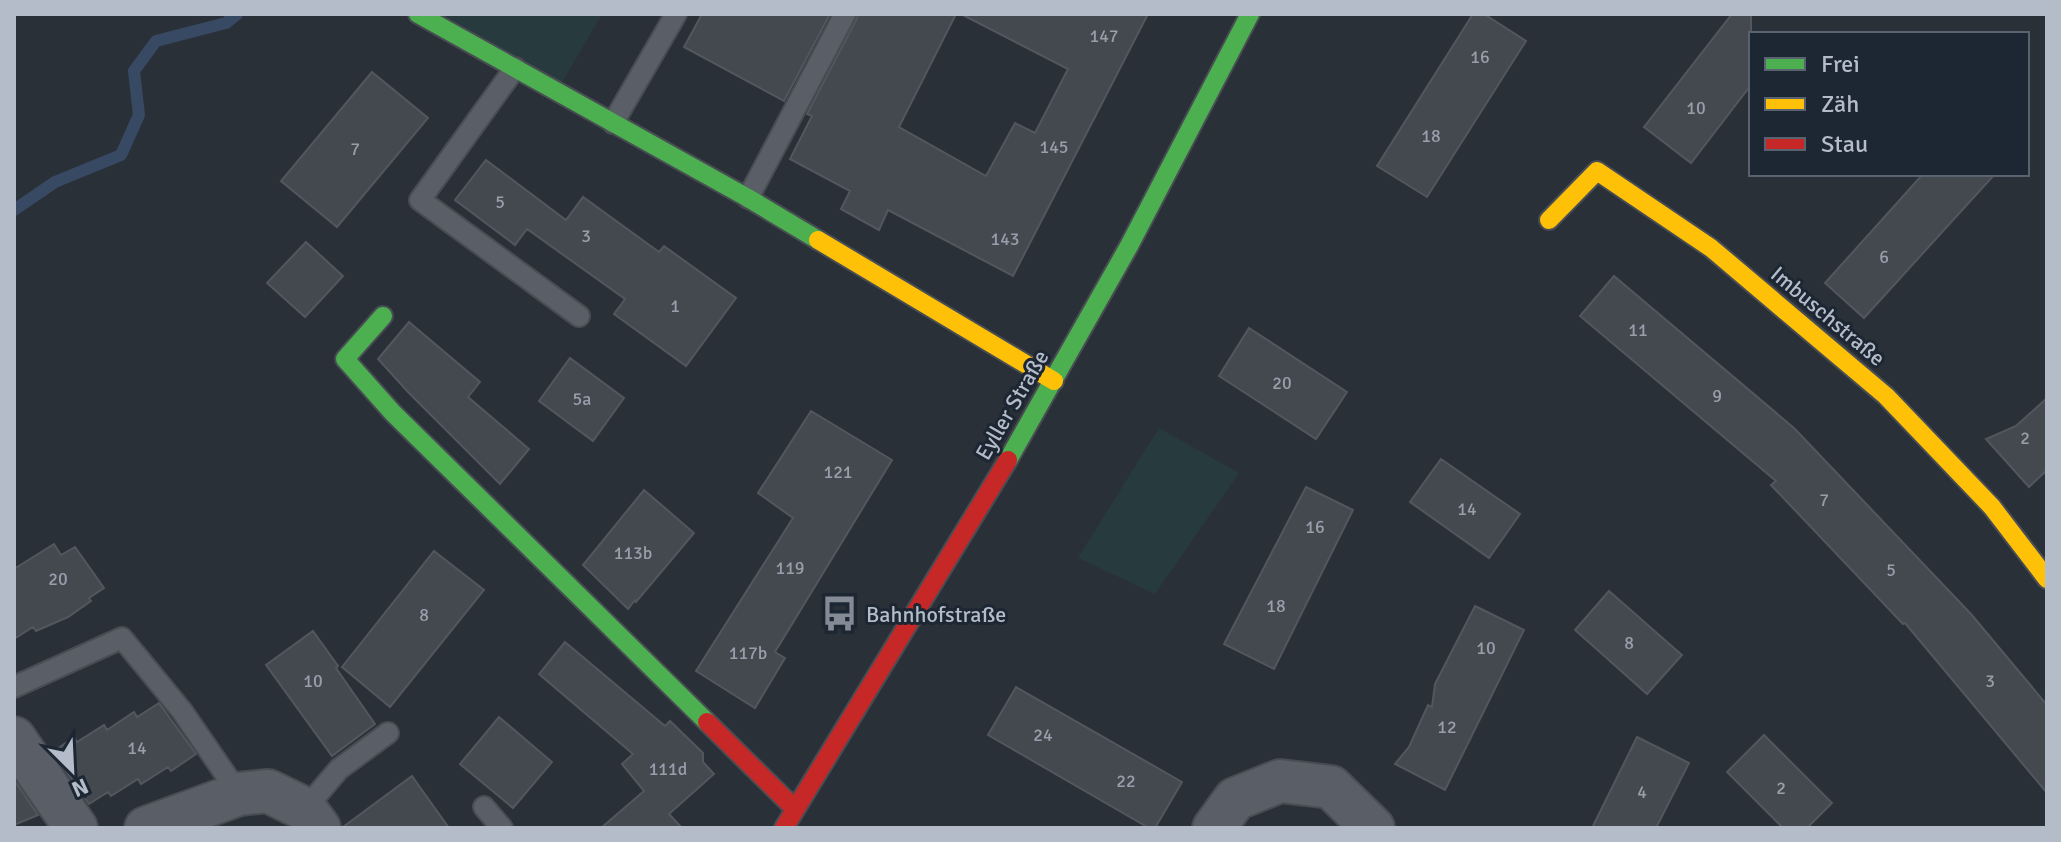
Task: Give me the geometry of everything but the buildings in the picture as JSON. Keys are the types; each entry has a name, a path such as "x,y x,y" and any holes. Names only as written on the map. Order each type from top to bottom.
{"street":[{"path":"418,14 748,198 1054,381"},
{"name":"Eyller Straße","path":"784,828 1054,381 1250,14"},
{"name":"Imbuschstraße","path":"1549,220 1597,171 1711,248 1886,396 1992,507 2047,579"},
{"path":"383,316 345,359 393,413 795,809"},
{"path":"14,738 76,828"},
{"path":"1214,828 1235,799 1280,781 1331,787 1373,828"},
{"path":"146,828 239,794 268,791 312,818"}],"lane":[{"path":"613,123 676,14"},
{"path":"748,198 845,14"},
{"path":"515,68 420,200 579,316"},
{"path":"14,687 122,638 182,711 239,794"},
{"path":"312,818 339,769 388,733"},
{"path":"484,807 502,828"}],"green space":[{"path":"418,14 602,14 557,91"},
{"path":"1159,428 1239,473 1155,594 1078,558"}],"waterway":[{"path":"14,210 55,182 121,155 139,115 134,71 156,41 226,23 237,14"}],"traffic: fast":[{"path":"418,14 818,240"},
{"path":"1008,460 1129,246 1250,14"},
{"path":"383,316 345,359 393,413 707,722"}],"traffic: slow":[{"path":"1549,220 1597,171 1711,248 1886,396 1992,507 2047,579"},
{"path":"818,240 1054,381"}],"traffic: jam":[{"path":"784,828 1008,460"},
{"path":"707,722 795,809"}],"place":[{"name":"Bahnhofstraße","path":"840,614"}]}
